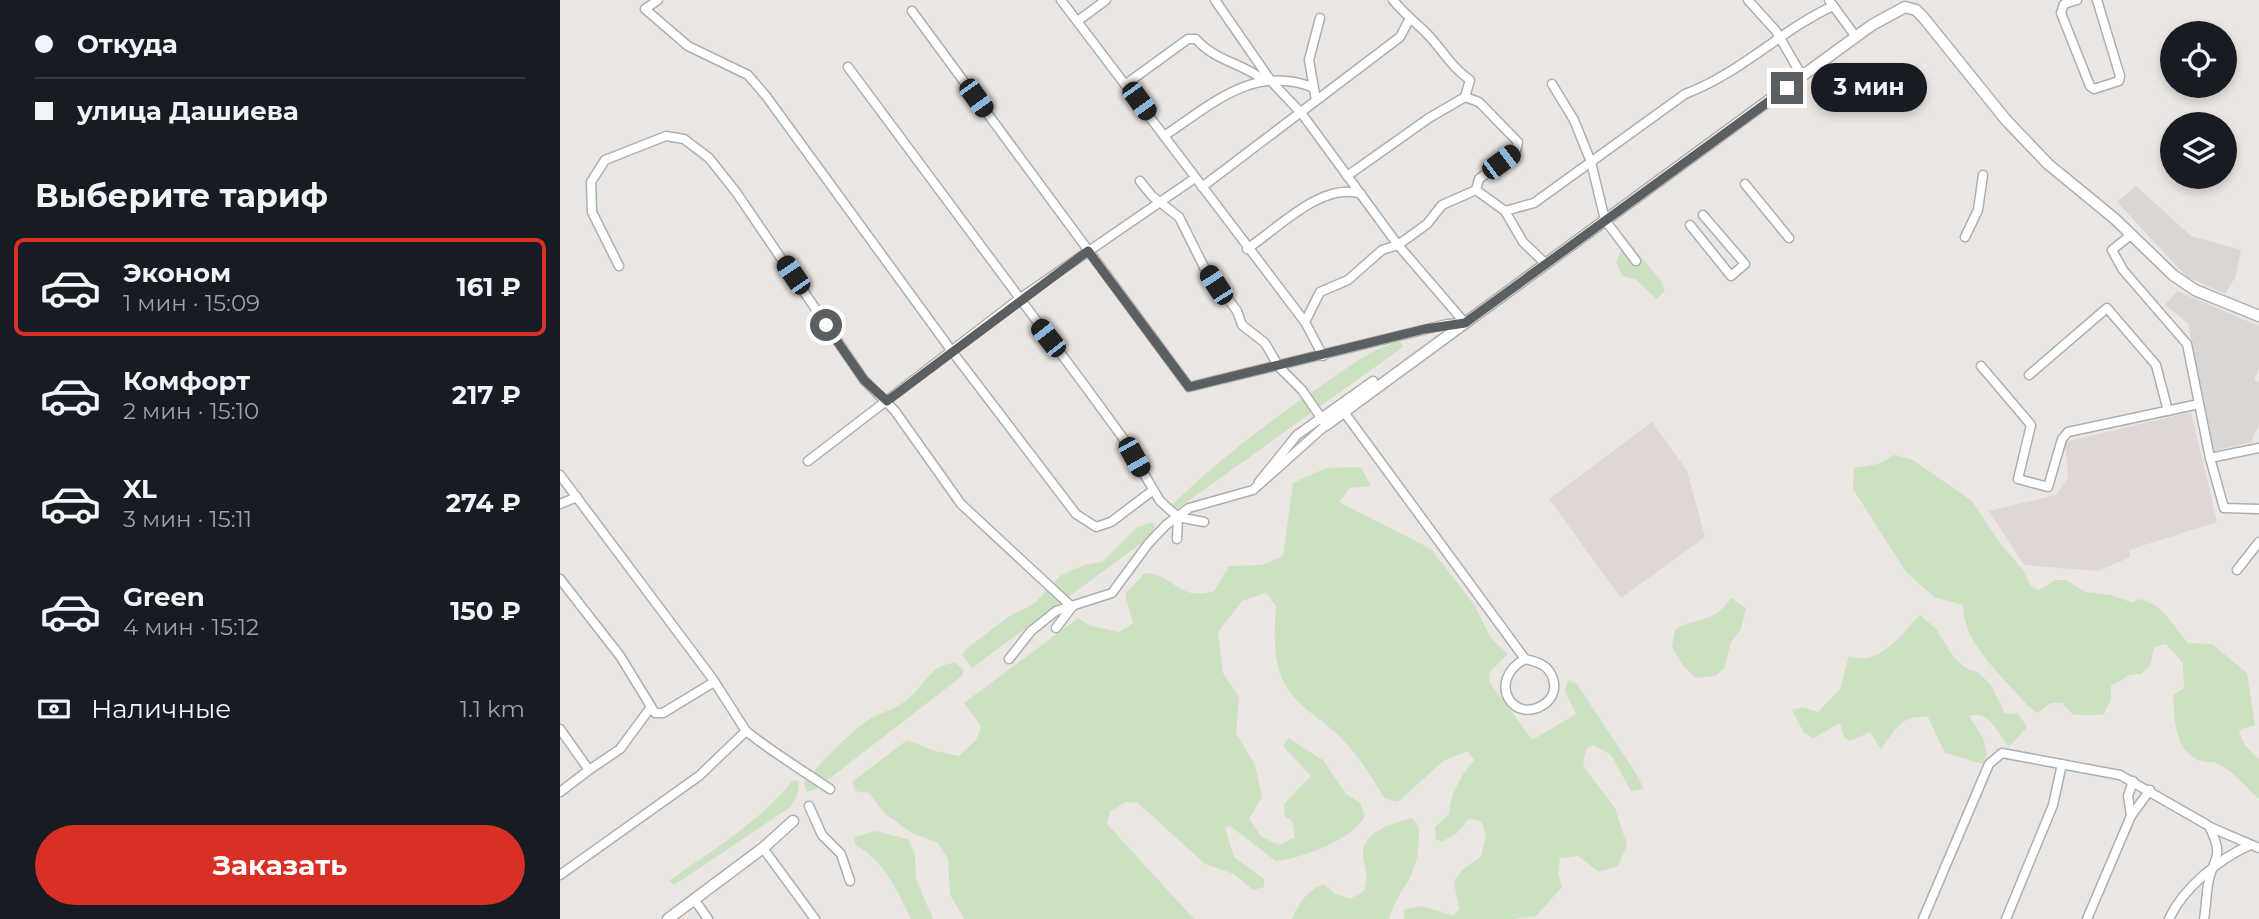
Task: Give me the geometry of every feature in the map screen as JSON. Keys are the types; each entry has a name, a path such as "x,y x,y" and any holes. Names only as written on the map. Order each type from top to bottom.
{"street":[{"path":"658,0 645,9 688,46 748,75 1076,514 1096,527 1111,522 1152,491"},
{"path":"1061,0 1079,19 1247,249 1305,322 1323,356"},
{"path":"1079,19 1106,0"},
{"path":"1215,0 1268,81"},
{"path":"1347,176 1429,118 1465,97 1470,80 1452,66 1420,26 1409,20 1393,0"},
{"path":"1748,0 1780,38 1802,76"},
{"path":"2077,0 2064,4 2061,13 2090,86 2094,89 2119,81 2120,76 2097,0"},
{"path":"1505,211 1534,204 1685,94 1715,80 1831,3 1856,37"},
{"path":"1323,421 1344,412 1802,76 1899,9 1916,10 2039,157 2132,234 2173,275 2195,290 2259,316"},
{"path":"912,11 1189,387 1279,367 1436,326 1465,323"},
{"path":"1315,100 1309,60 1320,18"},
{"path":"1202,187 1302,114 1315,100 1400,37 1409,20"},
{"path":"1126,84 1188,38 1196,39 1208,53 1249,69 1268,81 1302,114 1398,245 1465,323"},
{"path":"848,67 1123,438 1152,491 1178,517 1203,522"},
{"path":"1164,136 1224,95 1257,80 1299,81 1312,87"},
{"path":"1552,84 1574,120 1591,162 1605,220 1636,261"},
{"path":"1465,97 1479,102 1518,142 1516,151 1479,179 1476,190"},
{"path":"619,266 593,212 591,182 605,160 666,136 684,139 709,158 736,192 864,380 887,401 961,504 1072,607"},
{"path":"1965,237 1978,210 1983,175"},
{"path":"808,461 1019,299 1195,178"},
{"path":"1140,181 1152,196 1162,201 1179,217 1204,267 1237,311 1242,325 1265,343 1279,367 1302,390 1323,421"},
{"path":"1745,184 1789,238"},
{"path":"1247,249 1322,196 1350,190 1361,194"},
{"path":"1476,190 1505,211 1523,242 1546,264"},
{"path":"1305,322 1312,302 1320,292 1348,280 1382,250 1398,245 1427,224 1442,205 1476,190"},
{"path":"1690,225 1731,276 1745,264 1703,215"},
{"path":"2132,234 2112,250 2123,270 2187,344 2210,458 2224,508 2259,509"},
{"path":"2029,375 2107,308 2156,365 2168,411"},
{"path":"1981,366 2031,425 2018,479 2048,487 2062,439 2068,432 2199,404"},
{"path":"1009,659 1031,631 1056,611 1112,593 1148,544 1189,508 1252,490 1323,421 1373,381"},
{"path":"1344,412 1525,659 1546,667 1551,672 1555,686 1551,699 1539,708 1525,710 1513,704 1505,692 1505,678 1513,666 1525,659"},
{"path":"2210,458 2259,449"},
{"path":"560,475 714,682 746,731 766,748 788,758 830,789"},
{"path":"560,504 577,497"},
{"path":"1177,539 1178,517"},
{"path":"2237,570 2259,542"},
{"path":"560,579 620,656 655,713 663,713 714,682"},
{"path":"1056,628 1072,607"},
{"path":"560,792 620,748 651,707"},
{"path":"560,729 589,770"},
{"path":"562,870 699,776 746,731"},
{"path":"1923,919 1989,764 2002,753 2109,772 2150,790 2209,826 2259,848"},
{"path":"2006,919 2053,804 2062,764"},
{"path":"2131,816 2128,796 2133,781"},
{"path":"2087,919 2131,816 2150,790"},
{"path":"809,806 822,835 841,854 850,881"},
{"path":"668,919 763,848 793,821"},
{"path":"2204,919 2207,885 2215,868 2217,848 2209,826"},
{"path":"2169,919 2184,895 2215,868 2249,845"},
{"path":"763,848 815,919"},
{"path":"694,900 708,919"}],"shaded area":[{"path":"2136,186 2191,236 2241,250 2236,276 2225,294 2187,277 2117,202"},
{"path":"2177,291 2259,326 2259,368 2254,380 2259,382 2259,425 2251,442 2214,451 2188,323 2165,305"},
{"path":"2191,412 2217,522 2129,550 2130,557 2099,571 2024,565 1989,511 2056,495 2068,477 2065,442"},
{"path":"1652,422 1687,471 1705,537 1621,598 1549,499"}],"green space":[{"path":"1633,247 1661,281 1665,291 1657,299 1635,279 1622,276 1616,262 1622,250"},
{"path":"1400,341 1403,347 1177,509 1172,505 1227,456 1285,411 1361,359"},
{"path":"1894,455 1913,460 1972,501 2000,543 2023,570 2031,586 2039,590 2056,580 2066,580 2085,592 2111,595 2133,603 2138,599 2147,601 2161,610 2188,643 2212,644 2247,673 2255,725 2241,729 2239,733 2245,745 2259,760 2259,799 2229,771 2216,763 2193,757 2181,743 2173,696 2184,688 2183,663 2166,644 2154,647 2150,666 2141,674 2130,675 2111,686 2111,699 2103,715 2073,715 2062,703 2051,703 2038,713 2029,707 1977,647 1965,619 1963,605 1934,597 1906,572 1853,489 1854,468 1878,464"},
{"path":"1361,467 1371,486 1350,488 1339,502 1431,549 1475,606 1491,638 1508,654 1489,673 1490,683 1531,738 1534,739 1576,714 1565,691 1568,680 1577,684 1637,775 1644,789 1631,791 1611,755 1593,745 1586,749 1583,766 1615,808 1627,845 1618,866 1599,872 1578,856 1560,858 1558,874 1562,887 1536,916 1510,919 1404,919 1404,909 1423,906 1453,916 1459,909 1454,882 1463,869 1481,857 1486,835 1481,821 1469,819 1456,834 1443,841 1436,840 1435,827 1449,814 1457,785 1474,760 1468,751 1443,761 1398,802 1384,798 1347,744 1301,704 1288,689 1280,672 1276,653 1276,606 1266,593 1242,601 1218,632 1223,673 1239,697 1236,733 1255,765 1262,797 1249,819 1262,837 1279,845 1295,837 1292,821 1285,816 1284,804 1311,776 1283,746 1288,738 1323,760 1346,794 1360,803 1365,816 1359,824 1339,840 1326,846 1276,861 1230,826 1225,828 1234,857 1264,879 1264,887 1253,890 1234,874 1205,864 1138,803 1126,802 1110,811 1107,824 1194,919 964,919 950,894 948,859 938,843 912,833 885,814 869,793 855,791 852,782 907,740 935,751 959,756 977,739 981,726 964,703 1078,618 1091,626 1119,632 1133,623 1125,594 1145,573 1163,578 1192,593 1202,593 1214,591 1229,566 1262,565 1283,556 1293,483 1326,468"},
{"path":"1152,522 1155,526 1151,536 972,668 962,655 1008,617 1035,603 1060,576 1084,565 1102,562 1136,528"},
{"path":"1731,598 1746,608 1741,629 1731,642 1724,668 1715,676 1696,678 1684,667 1672,647 1675,630 1710,617"},
{"path":"1920,615 1936,629 1953,656 1964,667 1979,673 1991,685 2005,714 2018,713 2027,727 2009,747 1993,724 1983,716 1976,715 1969,716 1983,738 1987,755 1983,764 1945,753 1928,717 1905,721 1881,749 1870,732 1850,741 1844,737 1840,723 1813,738 1804,733 1792,710 1803,707 1818,712 1840,689 1849,656 1860,658 1880,653 1897,640"},
{"path":"955,663 964,670 962,676 816,789 807,792 804,784 810,776 855,730 873,717 903,703 933,672 946,664"},
{"path":"793,780 799,781 797,797 789,808 674,885 669,881 751,822"},
{"path":"1412,818 1419,827 1416,862 1389,919 1292,919 1304,898 1324,884 1334,893 1350,899 1364,891 1366,874 1363,852 1369,838 1382,829"},
{"path":"875,831 908,839 915,855 916,879 933,919 911,919 882,867 855,845 855,837"}],"route":[{"path":"826,325 864,380 887,401 1019,299 1088,251 1189,387 1425,329 1465,323 1787,88"}]}
